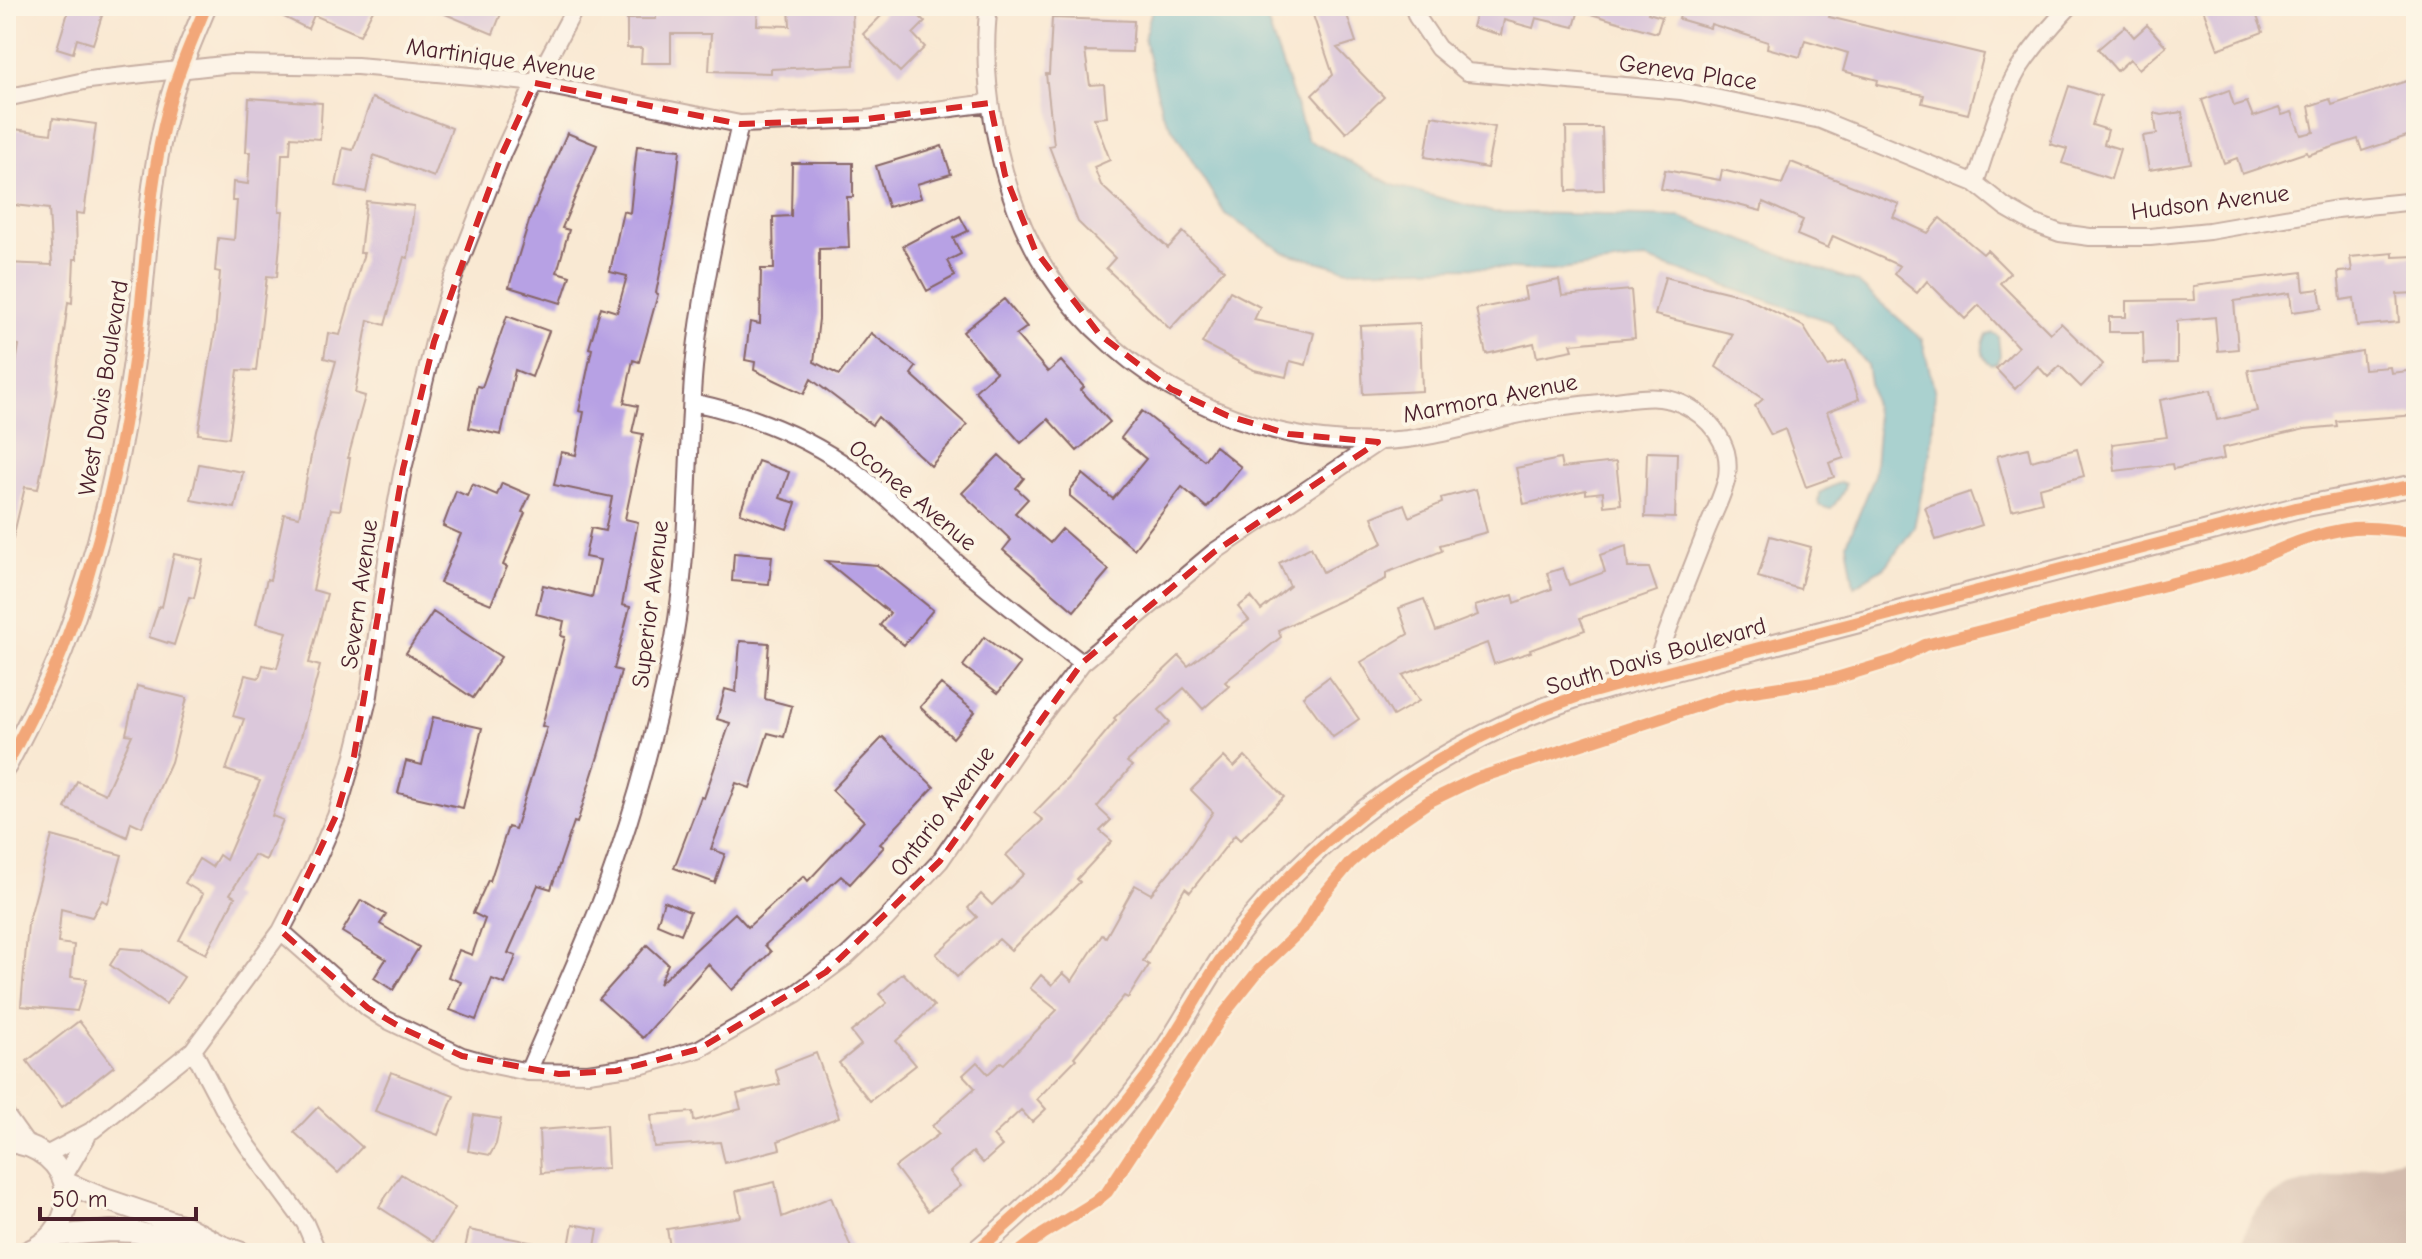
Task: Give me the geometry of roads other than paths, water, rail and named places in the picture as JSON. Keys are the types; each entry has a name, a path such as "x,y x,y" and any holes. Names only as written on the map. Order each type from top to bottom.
{"street":[{"name":"West Davis Boulevard","path":"6,766 61,653 86,584 104,518 137,339 160,145 180,69 206,6"},
{"name":"Severn Avenue","path":"46,1155 93,1130 193,1050 281,931 311,873 336,816 369,695 389,545 403,469 438,328 470,232 535,83 576,6"},
{"name":"Marmora Avenue","path":"989,6 986,72 990,103 1005,175 1035,250 1060,291 1100,335 1171,389 1228,416 1289,434 1320,439 1378,442 1426,438 1560,407 1647,398 1686,405 1703,418 1717,433 1726,451 1726,480 1663,640 1652,676"},
{"name":"Geneva Place","path":"1413,6 1438,48 1467,72 1681,91 1750,104 1821,120 1975,183"},
{"path":"1975,183 2018,70 2043,35 2070,6"},
{"name":"Martinique Avenue","path":"6,98 89,80 232,64 357,66 535,83 740,124 867,119 990,103"},
{"name":"Superior Avenue","path":"528,1072 604,895 660,711 675,633 682,573 694,368 708,264 740,124"},
{"name":"Hudson Avenue","path":"1975,183 2005,207 2033,223 2060,233 2090,237 2150,237 2209,231 2337,209 2416,201"},
{"name":"Oconee Avenue","path":"692,402 731,410 772,427 814,446 854,471 988,590 1082,663"},
{"name":"Ontario Avenue","path":"281,931 368,1008 462,1056 528,1072 588,1073 616,1071 699,1049 734,1031 826,972 885,920 940,861 1025,738 1082,663 1214,552 1378,442"},
{"name":"South Davis Boulevard","path":"974,1253 1023,1211 1107,1124 1147,1075 1250,920 1340,831 1406,779 1473,741 1575,698 1652,676 2296,508 2416,485"},
{"path":"193,1050 232,1122 305,1223 318,1253"},
{"path":"6,1119 15,1142 46,1155 64,1180 67,1193 64,1216 53,1236 40,1247 25,1253"},
{"name":"Severn Avenue","path":"64,1180 93,1130"},
{"path":"64,1180 105,1199 187,1227 242,1253"},
{"path":"53,1236 136,1232 191,1246 222,1246"}],"water":[{"path":"1153,6 1262,6 1308,140 1393,185 1492,212 1680,217 1857,282 1922,339 1935,393 1930,453 1914,527 1887,565 1854,586 1847,543 1874,478 1878,431 1867,365 1831,322 1646,259 1552,271 1465,267 1348,270 1284,252 1225,214 1162,112 1144,38"},
{"path":"1993,333 1998,336 2000,355 1997,363 1991,364 1983,355 1983,347 1987,335"},
{"path":"1840,482 1845,487 1835,504 1830,509 1820,506 1819,493"}]}
